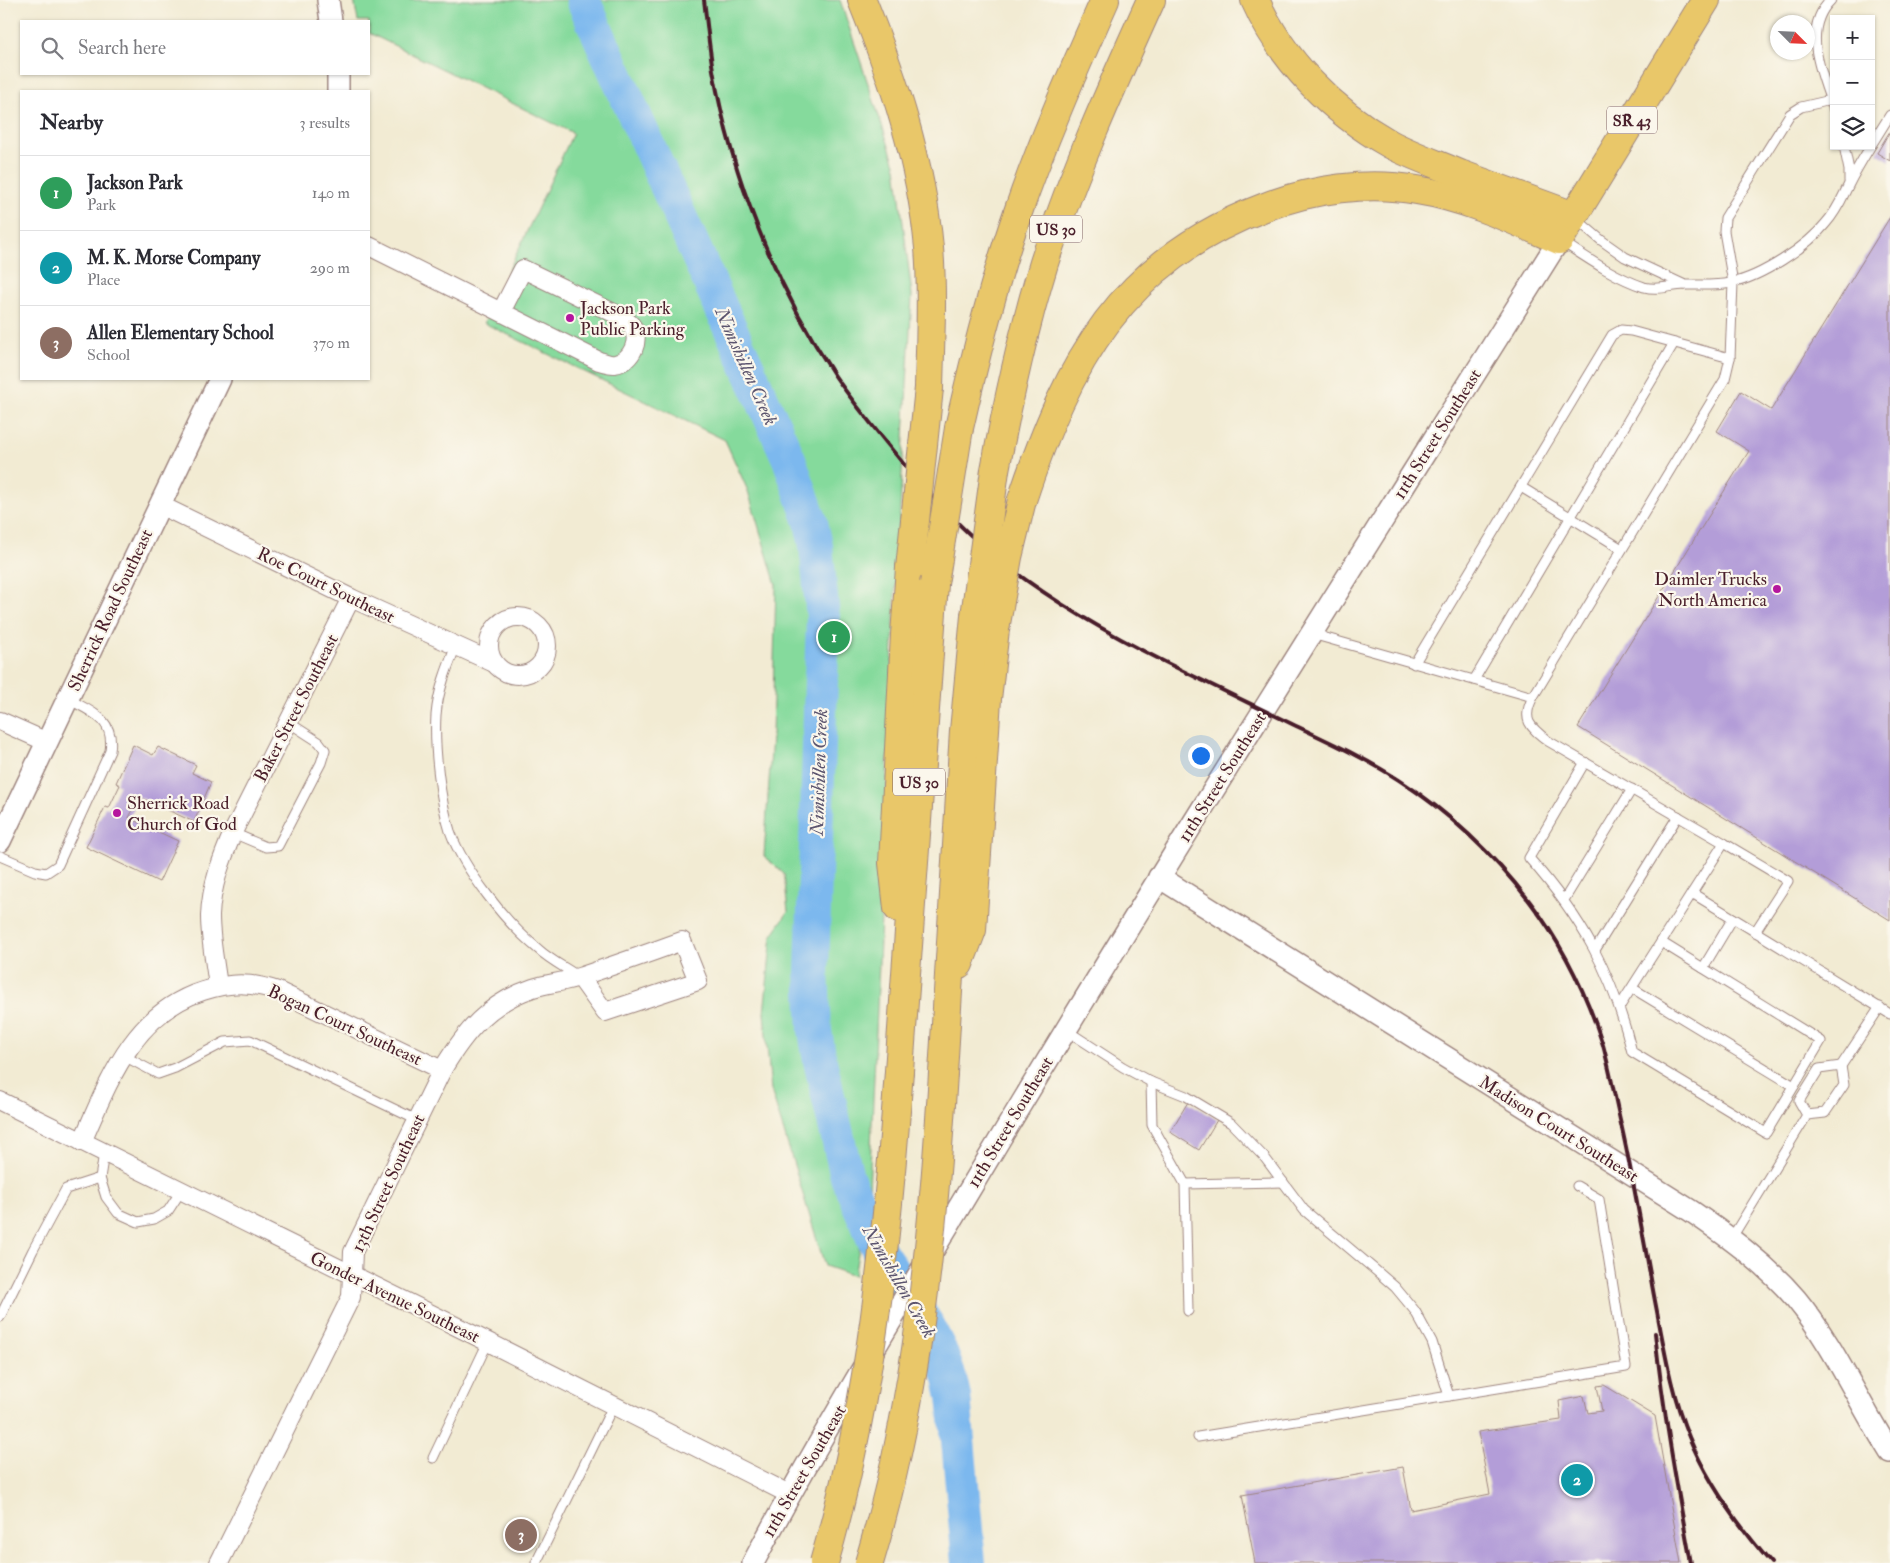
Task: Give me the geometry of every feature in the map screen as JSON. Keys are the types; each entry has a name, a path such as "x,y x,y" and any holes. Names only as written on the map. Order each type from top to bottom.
{"main road":[{"path":"862,0 894,84 916,165 924,206 931,290 929,388 910,568 893,863 906,980"},
{"name":"US 30","path":"824,1563 850,1460 864,1394 884,1251 900,1071 934,584 959,428 995,284 1016,218 1071,75 1105,0"},
{"name":"US 30","path":"869,1563 893,1473 906,1407 917,1344 933,1208 964,731 985,622 995,470 1008,400 1044,263 1088,143 1151,0"},
{"path":"1255,0 1268,26 1286,54 1304,75 1345,113 1367,130 1416,156 1574,216"},
{"name":"11th Street Southeast","path":"1559,240 1704,2"},
{"path":"985,622 1008,557 1022,500 1049,424 1066,386 1087,349 1103,326 1127,298 1160,266 1206,234 1231,221 1282,200 1352,188 1396,187 1424,191 1475,205 1559,240"}],"street":[{"path":"328,0 331,20"},
{"path":"338,75 338,90"},
{"name":"11th Street Southeast","path":"753,1563 789,1494 876,1347 1159,877 1559,240"},
{"path":"370,246 501,312 600,361 614,364 624,360 634,349 636,337 631,325 622,317 523,268 501,312"},
{"name":"Sherrick Road Southeast","path":"0,841 220,380"},
{"name":"Roe Court Southeast","path":"160,505 351,598 494,663"},
{"name":"Baker Street Southeast","path":"218,986 211,931 211,899 216,877 233,833 351,598"},
{"path":"0,721 47,742"},
{"name":"Madison Court Southeast","path":"1159,877 1691,1211 1731,1239 1778,1279 1807,1314 1828,1345 1868,1418 1890,1452"},
{"name":"13th Street Southeast","path":"220,1563 350,1297 353,1252 442,1070 456,1047 473,1025 495,1007 532,988 580,977 682,941 698,981 604,1012 580,977"},
{"name":"Bogan Court Southeast","path":"218,986 242,984 261,986 278,991 442,1070"},
{"path":"82,1142 105,1091 135,1038 155,1017 191,995 218,986"},
{"name":"Gonder Avenue Southeast","path":"0,1101 488,1342 789,1494"}],"lane":[{"path":"1830,96 1815,41 1819,16 1831,0"},
{"path":"1755,932 1788,881 1548,741 1532,728 1527,714 1532,697 1723,384 1730,358 1733,283 1723,227 1728,213 1790,114 1801,107 1830,100"},
{"path":"1559,240 1612,273 1636,284 1653,289 1684,285 1700,287 1733,283 1770,267 1803,246 1826,223 1837,209 1848,184 1890,115"},
{"path":"1845,150 1849,170 1848,184"},
{"path":"1574,216 1601,240 1625,257 1684,285"},
{"path":"1414,664 1614,333 1621,330 1631,331 1730,358"},
{"path":"1474,680 1674,343"},
{"path":"1521,486 1622,549"},
{"path":"1312,634 1532,697"},
{"path":"456,646 441,690 436,715 437,759 450,831 464,860 504,915 539,950 580,977"},
{"path":"0,856 35,870 46,872 58,865 110,751 111,741 108,728 100,717 67,699"},
{"path":"233,833 266,847 278,846 321,763 325,750 320,742 288,722"},
{"path":"1585,762 1529,858 1564,900 1595,950 1620,1006 1632,1052 1766,1133 1821,1042 1661,942"},
{"path":"1564,900 1632,789"},
{"path":"1595,950 1678,816"},
{"path":"1620,1006 1724,843"},
{"path":"1692,893 1890,1014"},
{"path":"1703,968 1733,918"},
{"path":"1632,988 1794,1086"},
{"path":"1808,1115 1824,1113 1844,1085 1841,1066 1880,1007"},
{"path":"1066,1030 1123,1067 1151,1082 1186,1096 1231,1123 1264,1158 1304,1210 1395,1287 1415,1311 1432,1342 1449,1396"},
{"path":"124,1056 158,1074 176,1068 225,1042 250,1040 417,1120"},
{"path":"1808,1115 1799,1100 1819,1070 1841,1066"},
{"path":"1151,1082 1152,1125 1185,1184 1188,1311"},
{"path":"1731,1239 1808,1115"},
{"path":"104,1153 100,1178 106,1197 118,1213 138,1222 154,1219 168,1211 181,1191"},
{"path":"0,1317 66,1189 100,1178"},
{"path":"1185,1184 1283,1182"},
{"path":"1198,1437 1626,1367 1599,1199 1577,1186"},
{"path":"433,1458 488,1342"},
{"path":"536,1563 613,1406"}],"green space":[{"path":"354,0 840,0 896,167 912,295 895,598 869,1192 854,1276 825,1266 771,1090 764,1013 772,935 788,912 784,874 764,856 772,736 776,585 748,491 725,440 484,323 573,133 370,33 370,20 358,20"}],"building":[{"path":"1890,131 1890,161 1877,153"},
{"name":"Daimler Trucks North America","path":"1890,217 1890,920 1578,727 1749,451 1717,431 1741,391 1771,410"},
{"name":"Sherrick Road Church of God","path":"133,745 153,755 158,747 196,765 192,773 211,782 194,822 139,797 129,818 178,841 159,882 86,847 105,807 109,808 120,785 116,783"},
{"path":"1188,1102 1217,1120 1199,1150 1170,1132"},
{"path":"1604,1385 1655,1416 1681,1563 1255,1563 1242,1495 1403,1467 1411,1510 1490,1494 1478,1432 1561,1420 1559,1401 1584,1396 1588,1413 1602,1411 1597,1386"}],"waterway":[{"name":"Nimishillen Creek","path":"583,0 789,459 811,522 816,546 823,617 812,972 815,1031 820,1061 847,1177 877,1247 927,1324 940,1350 950,1378 954,1396 969,1563"}],"railway":[{"path":"704,0 713,70 721,110 744,190 775,268 793,305 835,376 878,432 933,497 987,550 1029,582 1073,611 1165,662 1360,757 1418,793 1453,820 1486,851 1516,884 1542,918 1563,953 1581,989 1603,1045 1630,1168 1665,1353 1683,1421 1705,1471 1715,1488 1747,1534 1771,1563"},
{"path":"1655,1333 1666,1420 1691,1563"}],"place":[{"name":"Jackson Park Public Parking","path":"570,318"},
{"name":"Daimler Trucks North America","path":"1777,589"},
{"name":"Jackson Park","path":"834,637"},
{"name":"Sherrick Road Church of God","path":"117,813"},
{"name":"M. K. Morse Company","path":"1577,1480"},
{"name":"Allen Elementary School","path":"521,1535"}]}
